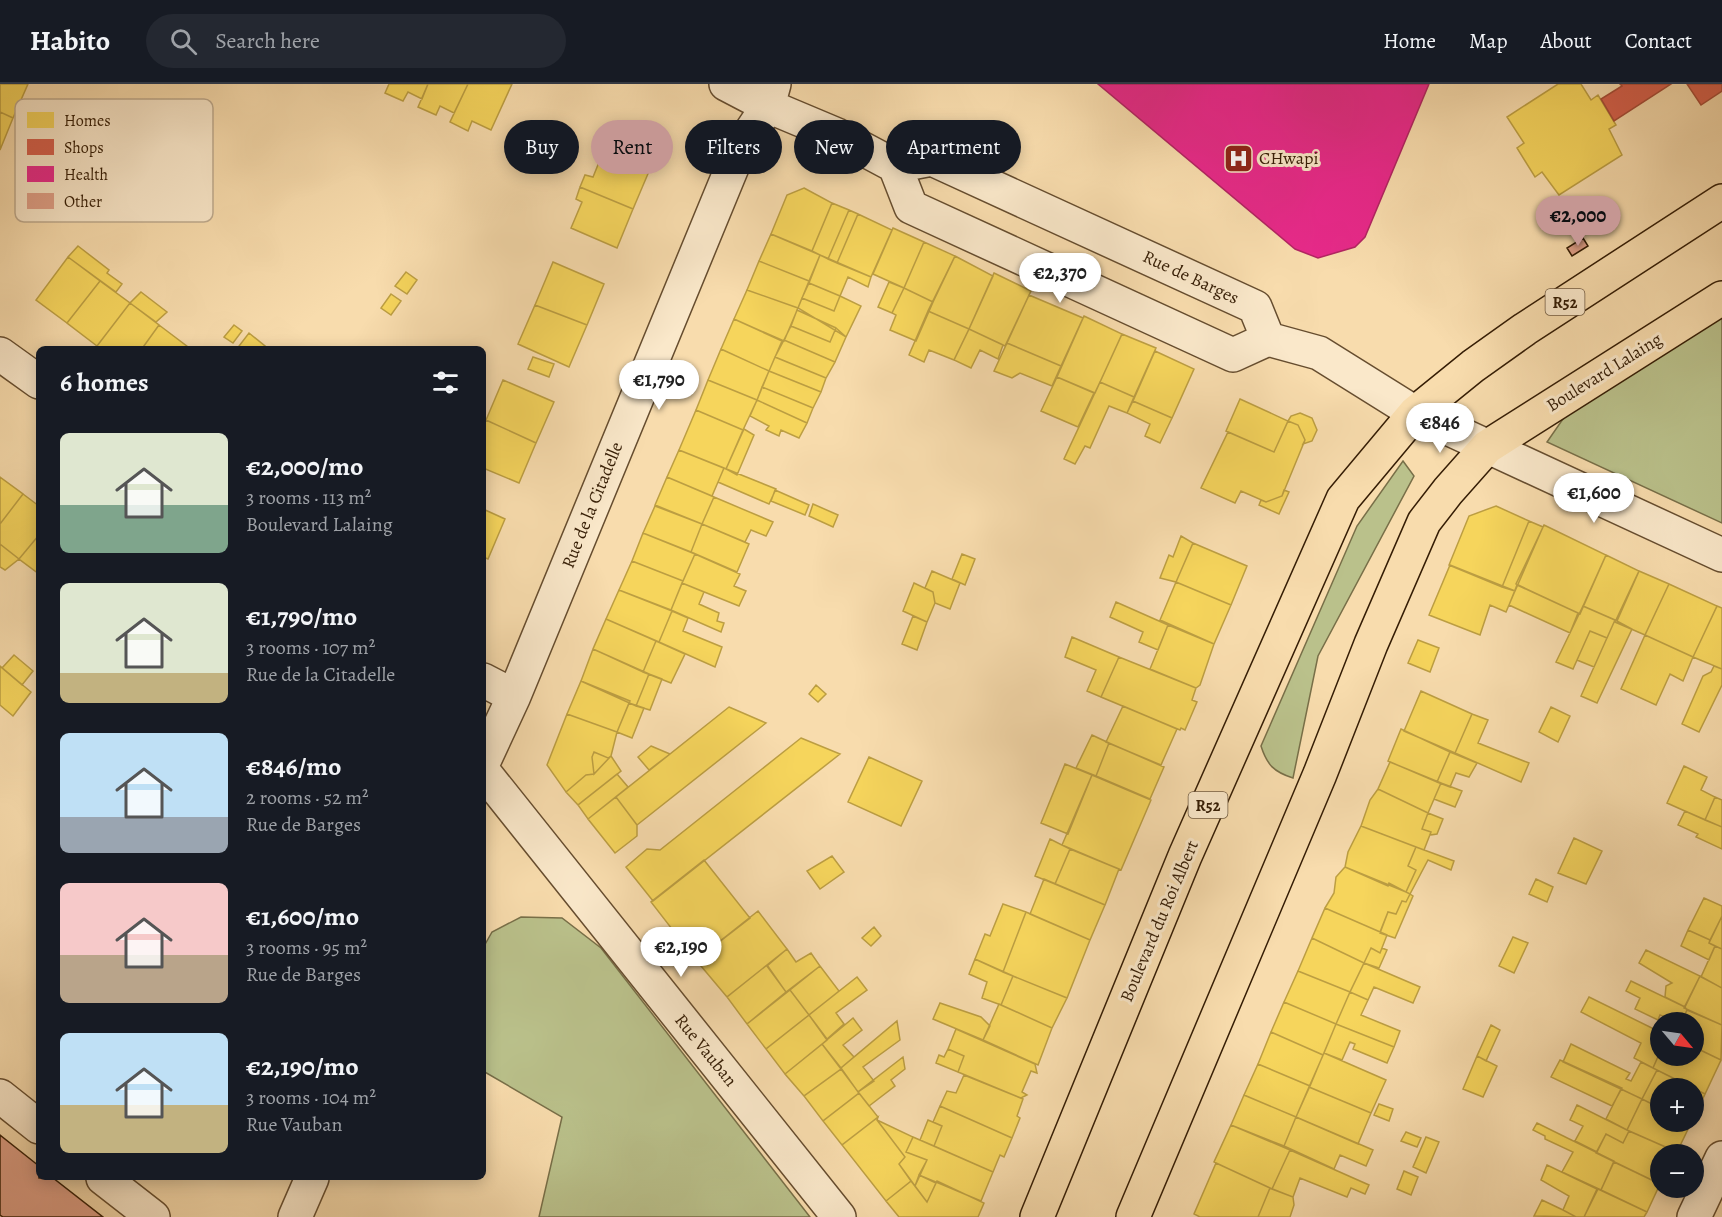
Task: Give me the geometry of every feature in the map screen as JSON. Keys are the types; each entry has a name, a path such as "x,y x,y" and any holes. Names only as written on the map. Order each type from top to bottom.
{"main road":[{"name":"R52","path":"1414,413 1525,329 1722,201"},
{"name":"Boulevard Lalaing","path":"1487,447 1722,298"},
{"name":"Boulevard du Roi Albert","path":"1037,1217 1185,856 1342,499 1414,413"},
{"path":"1133,1217 1424,522 1448,490 1487,447"}],"street":[{"path":"726,84 771,95 886,161"},
{"name":"Rue de la Citadelle","path":"486,757 514,696 740,148 771,95"},
{"path":"898,174 910,207 1233,355 1268,339 1319,353 1414,413 1722,555"},
{"name":"Rue de Barges","path":"965,174 1255,307 1268,339"},
{"path":"0,354 36,380"},
{"path":"486,682 514,696"},
{"name":"Rue Vauban","path":"486,775 839,1217"},
{"path":"0,1096 36,1125"},
{"path":"1694,1217 1722,1158"},
{"path":"106,1180 153,1217"},
{"path":"295,1217 311,1180"}],"green space":[{"path":"1722,316 1722,523 1547,442 1565,416"},
{"path":"1403,461 1414,476 1318,656 1293,778 1286,776 1272,767 1261,746 1357,526"},
{"path":"521,917 562,918 601,948 810,1217 539,1217 562,1117 486,1073 486,943 492,932"}],"building: Homes":[{"path":"0,84 28,84 21,99 15,99 13,118 0,112"},
{"path":"389,84 428,84 422,99 408,92 403,101 385,93"},
{"path":"428,84 468,84 454,113 440,106 436,115 418,107"},
{"path":"468,84 512,84 491,130 472,121 468,131 450,122"},
{"path":"1558,84 1581,84 1591,100 1598,95 1616,125 1609,129 1622,155 1559,195 1542,172 1535,177 1517,148 1524,143 1507,117"},
{"path":"0,112 13,118 0,150"},
{"path":"594,174 648,174 633,209 580,187 585,175 593,177"},
{"path":"580,187 633,209 617,248 571,228 582,202 576,199"},
{"path":"804,188 832,203 812,251 771,234 787,195"},
{"path":"832,203 849,210 828,259 812,251"},
{"path":"849,210 858,214 837,263 828,259"},
{"path":"858,214 892,230 871,277 837,263"},
{"path":"893,228 924,242 904,288 873,274"},
{"path":"771,234 820,255 809,281 759,261"},
{"path":"924,242 955,256 933,302 904,288"},
{"path":"78,246 109,270 107,273 122,284 116,292 68,257"},
{"path":"820,255 871,277 868,287 848,277 840,296 809,283"},
{"path":"955,256 993,276 969,329 928,311"},
{"path":"68,257 100,281 67,323 36,300"},
{"path":"759,261 809,281 798,308 747,290"},
{"path":"553,262 604,284 587,325 535,305"},
{"path":"406,272 417,280 407,294 395,286"},
{"path":"994,273 1031,291 1005,346 969,329"},
{"path":"100,281 130,303 97,346 67,323"},
{"path":"889,282 904,288 892,313 878,307"},
{"path":"809,283 840,296 834,311 802,298"},
{"path":"904,288 933,302 916,341 890,330 896,315 892,313"},
{"path":"747,290 798,308 784,341 734,319"},
{"path":"141,292 167,312 156,322 130,303"},
{"path":"391,294 401,301 391,315 381,308"},
{"path":"1029,295 1083,318 1061,366 1007,343"},
{"path":"840,296 861,306 846,337 798,308 802,298 834,311"},
{"path":"130,303 159,325 144,346 97,346"},
{"path":"535,305 587,325 569,367 518,344"},
{"path":"797,310 836,328 830,342 791,326"},
{"path":"928,311 969,329 954,360 929,350 924,362 909,355"},
{"path":"1084,316 1122,334 1095,393 1057,377"},
{"path":"734,319 782,341 769,371 721,349"},
{"path":"159,325 187,346 144,346"},
{"path":"234,325 242,331 233,343 224,337"},
{"path":"791,326 830,342 836,328 846,337 835,362 784,340"},
{"path":"969,329 1003,345 998,359 980,350 971,368 954,360"},
{"path":"249,333 265,346 239,346"},
{"path":"1122,334 1156,348 1134,397 1100,382"},
{"path":"784,340 835,362 826,378 775,357"},
{"path":"1007,343 1061,366 1052,386 1020,373 1012,378 994,371"},
{"path":"721,349 769,371 757,400 708,380"},
{"path":"1155,351 1194,369 1172,418 1133,401"},
{"path":"533,357 554,364 549,377 528,369"},
{"path":"775,357 826,378 821,392 769,371"},
{"path":"769,371 821,392 813,408 762,387"},
{"path":"1057,377 1094,393 1078,427 1041,411"},
{"path":"503,380 554,402 536,443 486,420"},
{"path":"708,380 757,400 743,430 696,410"},
{"path":"1100,382 1134,397 1127,413 1109,406 1090,448 1085,446 1075,464 1064,459"},
{"path":"762,387 813,408 807,423 757,400"},
{"path":"1240,399 1288,421 1274,452 1226,431"},
{"path":"757,400 807,423 799,438 781,430 779,436 766,430 769,426 750,416"},
{"path":"1133,401 1172,418 1160,443 1145,436 1150,424 1127,413"},
{"path":"696,410 743,430 726,469 679,450"},
{"path":"1300,413 1312,418 1317,430 1312,441 1303,444 1305,440 1298,425 1288,421 1291,416"},
{"path":"486,420 536,443 519,483 486,469"},
{"path":"1288,421 1298,425 1305,440 1282,496 1266,502 1241,491 1235,503 1201,488 1228,432 1274,452"},
{"path":"744,429 754,435 737,475 726,469"},
{"path":"679,450 724,468 712,496 667,477"},
{"path":"724,468 776,489 769,504 718,482"},
{"path":"0,477 23,494 0,524"},
{"path":"667,477 714,497 702,524 655,505"},
{"path":"775,490 809,505 805,515 771,501"},
{"path":"1284,490 1289,492 1279,514 1259,505 1261,500 1266,502 1282,496"},
{"path":"23,494 36,504 36,539 19,559 0,544 0,524"},
{"path":"714,497 773,522 766,536 751,530 745,542 702,524"},
{"path":"813,504 838,515 833,527 809,516"},
{"path":"655,506 702,524 691,552 643,533"},
{"path":"1496,506 1529,521 1502,587 1449,565 1469,516"},
{"path":"486,510 505,519 488,559 486,558"},
{"path":"1529,521 1543,527 1515,591 1502,587"},
{"path":"702,524 749,544 737,572 691,552"},
{"path":"1544,525 1606,555 1580,614 1516,584"},
{"path":"643,533 695,554 683,581 632,561"},
{"path":"1181,536 1193,543 1176,582 1160,578 1169,555 1173,557"},
{"path":"36,539 36,572 19,559"},
{"path":"1193,543 1247,566 1231,605 1176,582"},
{"path":"0,544 19,559 5,570 0,567"},
{"path":"695,554 740,574 734,586 746,591 739,606 682,583"},
{"path":"962,554 975,559 965,585 952,579"},
{"path":"1606,555 1639,571 1617,621 1583,606"},
{"path":"632,561 683,581 671,610 619,590"},
{"path":"1450,565 1515,591 1506,612 1490,605 1480,635 1429,615"},
{"path":"932,571 960,583 950,609 935,603 933,592 925,588"},
{"path":"1639,571 1669,584 1645,635 1615,622"},
{"path":"1176,582 1231,605 1214,644 1160,620"},
{"path":"682,583 704,592 699,604 719,613 717,621 724,623 721,632 671,610"},
{"path":"914,583 933,592 935,603 927,622 903,611"},
{"path":"1669,584 1717,606 1693,657 1645,635"},
{"path":"1517,585 1578,613 1570,633 1509,605"},
{"path":"619,590 672,611 659,642 606,619"},
{"path":"1116,602 1168,625 1158,650 1139,642 1143,632 1110,617"},
{"path":"1583,606 1615,620 1607,638 1590,631 1573,669 1556,662"},
{"path":"1717,606 1722,608 1722,669 1693,657"},
{"path":"672,611 688,618 683,631 722,647 715,667 659,642"},
{"path":"913,616 927,622 917,650 902,644"},
{"path":"606,619 656,641 643,672 593,649"},
{"path":"1615,620 1632,629 1597,703 1581,696"},
{"path":"1168,625 1214,644 1200,685 1196,688 1150,669"},
{"path":"1590,631 1607,638 1594,667 1577,660"},
{"path":"1645,635 1693,657 1683,681 1670,674 1656,705 1621,689"},
{"path":"1072,637 1119,657 1101,697 1087,691 1096,670 1065,657"},
{"path":"1418,640 1439,648 1430,672 1408,663"},
{"path":"656,641 685,654 671,683 643,672"},
{"path":"593,649 649,674 636,706 581,681"},
{"path":"14,655 33,671 22,685 2,668"},
{"path":"1119,657 1196,688 1192,700 1197,702 1185,730 1181,728 1180,730 1101,697"},
{"path":"0,666 31,692 13,716 0,705"},
{"path":"1714,666 1722,669 1722,685 1699,732 1682,724 1703,676 1711,672"},
{"path":"649,674 662,679 650,710 636,706"},
{"path":"581,681 630,701 617,732 567,714"},
{"path":"816,685 826,694 818,702 809,694"},
{"path":"1421,691 1472,714 1455,753 1404,731"},
{"path":"629,703 644,708 632,738 617,732"},
{"path":"1123,706 1177,729 1161,765 1106,742"},
{"path":"729,707 766,723 637,825 616,797"},
{"path":"1551,707 1570,716 1558,742 1539,732"},
{"path":"567,714 617,732 611,756 608,758 594,752 592,757 594,774 586,775 566,792 547,765"},
{"path":"1472,714 1488,720 1478,743 1529,763 1521,782 1455,753"},
{"path":"1401,729 1450,752 1437,782 1388,761"},
{"path":"1092,735 1109,743 1096,776 1076,768"},
{"path":"801,738 840,754 653,901 626,867 647,849 660,850"},
{"path":"1109,743 1164,767 1150,799 1096,776"},
{"path":"651,746 670,754 649,770 638,757"},
{"path":"594,752 608,758 611,756 594,774 592,757"},
{"path":"1450,752 1477,763 1469,777 1456,773 1450,787 1437,782"},
{"path":"611,756 621,771 578,805 566,792 586,775 594,774"},
{"path":"869,757 922,781 901,826 848,802"},
{"path":"1390,762 1441,783 1428,813 1378,789"},
{"path":"1065,764 1092,775 1068,834 1041,823"},
{"path":"1684,766 1707,777 1701,790 1715,797 1705,820 1667,803"},
{"path":"617,774 628,787 588,819 578,805"},
{"path":"1092,775 1151,800 1121,870 1062,845"},
{"path":"1441,783 1462,791 1455,807 1434,799"},
{"path":"1378,789 1428,813 1422,829 1431,832 1424,850 1361,826 1370,800"},
{"path":"616,797 637,825 637,836 615,853 588,819"},
{"path":"1715,797 1722,800 1722,827 1705,820"},
{"path":"1685,811 1722,827 1722,849 1696,837 1698,834 1678,825"},
{"path":"1428,813 1443,819 1437,834 1430,835 1431,832 1422,829"},
{"path":"1361,826 1416,847 1408,866 1416,870 1406,892 1345,867 1348,852"},
{"path":"1574,838 1602,851 1586,884 1558,873"},
{"path":"1050,839 1070,849 1055,884 1035,876"},
{"path":"1416,847 1454,861 1451,870 1428,860 1410,894 1406,892 1416,870 1408,866"},
{"path":"1070,849 1119,869 1105,905 1055,884"},
{"path":"832,856 844,872 820,889 807,871"},
{"path":"704,860 750,918 696,960 651,902"},
{"path":"1345,867 1388,886 1389,883 1410,894 1406,902 1402,901 1396,914 1388,912 1380,932 1325,908 1334,893 1336,877"},
{"path":"1044,879 1105,905 1090,940 1030,914"},
{"path":"1536,879 1553,887 1547,902 1529,894"},
{"path":"1410,894 1413,896 1395,938 1380,933 1388,912 1396,914 1402,901 1406,902"},
{"path":"1704,898 1722,906 1722,916 1710,940 1688,930"},
{"path":"1003,904 1026,912 1003,972 975,959 985,934 990,936"},
{"path":"1325,908 1387,935 1380,953 1371,948 1364,963 1312,938"},
{"path":"758,911 787,949 727,997 696,960"},
{"path":"1026,912 1090,940 1067,998 1003,972"},
{"path":"1722,916 1722,949 1709,943"},
{"path":"874,927 881,936 871,946 862,938"},
{"path":"1688,930 1710,940 1709,943 1715,946 1709,960 1681,946"},
{"path":"1513,937 1528,943 1514,973 1499,966"},
{"path":"1312,938 1364,963 1350,992 1298,971"},
{"path":"1715,946 1722,949 1722,988 1701,977"},
{"path":"1371,948 1380,953 1382,948 1387,950 1379,968 1364,963"},
{"path":"787,949 796,962 811,953 820,966 786,992 767,966"},
{"path":"1646,950 1700,976 1685,1007 1665,997 1666,986 1672,983 1639,963"},
{"path":"975,959 1013,976 1001,1005 982,998 987,982 969,974"},
{"path":"1364,963 1420,987 1413,1003 1374,987 1368,1000 1350,992"},
{"path":"767,965 786,992 747,1024 727,997"},
{"path":"820,966 839,991 809,1015 790,990"},
{"path":"1298,971 1350,992 1336,1024 1284,1002"},
{"path":"1013,976 1067,998 1052,1028 1001,1005"},
{"path":"1700,976 1722,988 1722,1025 1704,1017 1704,1012 1693,1012 1684,1008"},
{"path":"857,977 867,990 836,1013 844,1024 827,1039 809,1015"},
{"path":"1631,981 1687,1010 1686,1012 1650,1012 1650,1016 1635,1009 1640,998 1626,991"},
{"path":"790,990 809,1015 766,1049 747,1024"},
{"path":"1350,992 1368,1000 1361,1015 1400,1031 1394,1047 1336,1024"},
{"path":"1589,997 1650,1027 1650,1066 1654,1066 1653,1068 1634,1058 1641,1043 1581,1012"},
{"path":"1284,1002 1336,1024 1323,1055 1271,1032"},
{"path":"940,1003 981,1017 990,1026 983,1040 933,1019"},
{"path":"999,1004 1052,1028 1038,1065 983,1040"},
{"path":"809,1015 827,1040 785,1074 766,1049"},
{"path":"1704,1017 1722,1025 1721,1060 1704,1052"},
{"path":"853,1018 862,1030 843,1045 854,1057 841,1068 822,1044"},
{"path":"897,1021 900,1040 863,1067 874,1081 858,1092 841,1068"},
{"path":"1336,1024 1394,1047 1387,1063 1353,1049 1355,1044 1350,1042 1342,1060 1324,1053"},
{"path":"1491,1025 1500,1030 1486,1061 1477,1056"},
{"path":"956,1029 1035,1064 1037,1073 1031,1071 1022,1092 1027,1095 1021,1098 958,1072 964,1056 948,1049"},
{"path":"1271,1032 1323,1055 1310,1086 1258,1064"},
{"path":"822,1044 841,1069 804,1096 785,1074"},
{"path":"1571,1044 1630,1073 1626,1079 1631,1081 1641,1062 1657,1070 1653,1078 1650,1078 1650,1084 1642,1099 1563,1062"},
{"path":"948,1049 964,1056 958,1072 936,1063 939,1055 944,1057"},
{"path":"1704,1052 1721,1060 1705,1094 1704,1078 1673,1078 1653,1068 1654,1066 1704,1066"},
{"path":"1324,1053 1386,1080 1371,1113 1309,1087"},
{"path":"1477,1056 1497,1066 1483,1097 1463,1089"},
{"path":"903,1057 905,1069 891,1080 895,1086 869,1106 858,1092"},
{"path":"1560,1060 1622,1088 1612,1106 1551,1077"},
{"path":"1258,1064 1310,1086 1296,1117 1244,1095"},
{"path":"841,1069 859,1093 823,1121 804,1096"},
{"path":"1657,1070 1673,1078 1653,1078"},
{"path":"964,1075 1023,1099 1017,1116 1020,1118 1012,1138 940,1106 947,1091 956,1093"},
{"path":"1650,1084 1650,1103 1642,1099"},
{"path":"1309,1087 1371,1113 1358,1144 1296,1117"},
{"path":"1621,1089 1642,1099 1627,1130 1606,1119"},
{"path":"859,1093 878,1117 842,1145 823,1121"},
{"path":"1244,1095 1296,1117 1284,1146 1231,1125"},
{"path":"1642,1099 1650,1103 1650,1132 1687,1132 1681,1144 1659,1144 1627,1130"},
{"path":"1379,1104 1393,1109 1389,1121 1374,1115"},
{"path":"1577,1105 1629,1131 1623,1143 1606,1134 1597,1152 1575,1141 1583,1126 1570,1120"},
{"path":"940,1106 1012,1138 1004,1157 1000,1155 993,1172 934,1146 942,1126 933,1122"},
{"path":"878,1117 877,1120 905,1157 899,1164 911,1181 886,1201 842,1145"},
{"path":"1296,1117 1373,1150 1366,1166 1340,1155 1334,1169 1284,1146"},
{"path":"877,1120 913,1137 906,1152 927,1160 915,1186 899,1164 905,1157"},
{"path":"928,1120 942,1126 934,1146 920,1140"},
{"path":"1537,1123 1614,1161 1601,1190 1562,1172 1573,1152 1545,1139 1545,1136 1533,1130"},
{"path":"1231,1125 1290,1150 1272,1189 1214,1162"},
{"path":"1629,1131 1659,1144 1650,1144 1650,1179 1596,1153 1606,1134 1623,1143"},
{"path":"1406,1132 1421,1138 1417,1147 1401,1141"},
{"path":"913,1137 993,1172 981,1201 919,1175 927,1160 906,1152"},
{"path":"1426,1137 1439,1142 1426,1173 1413,1167"},
{"path":"1290,1150 1369,1185 1365,1194 1351,1188 1347,1197 1300,1178 1293,1197 1272,1189"},
{"path":"1614,1162 1650,1179 1650,1198 1654,1198 1647,1212 1601,1190"},
{"path":"1216,1163 1270,1188 1258,1217 1200,1217 1194,1214"},
{"path":"1547,1165 1597,1189 1584,1217 1576,1217 1563,1210 1569,1196 1541,1180"},
{"path":"1404,1171 1418,1177 1411,1195 1397,1189"},
{"path":"919,1175 936,1183 927,1202 915,1186"},
{"path":"911,1181 927,1202 937,1181 984,1203 978,1217 899,1217 886,1201"},
{"path":"1270,1188 1293,1197 1294,1205 1290,1217 1258,1217"},
{"path":"1598,1189 1647,1212 1644,1217 1584,1217"},
{"path":"1542,1200 1563,1210 1576,1217 1534,1216"}],"building: Shops":[{"path":"1620,84 1671,84 1614,121 1601,99 1622,86"},
{"path":"1687,84 1722,84 1722,91 1701,105"}],"building: Health":[{"name":"CHwapi","path":"1098,84 1429,84 1365,237 1355,247 1318,258 1295,249"}],"building: Other":[{"path":"1583,238 1588,246 1572,256 1567,248"},
{"path":"0,1135 36,1164 36,1180 56,1180 103,1217 3,1217 0,1215"}],"place":[{"name":"CHwapi","path":"1238,158"}]}
